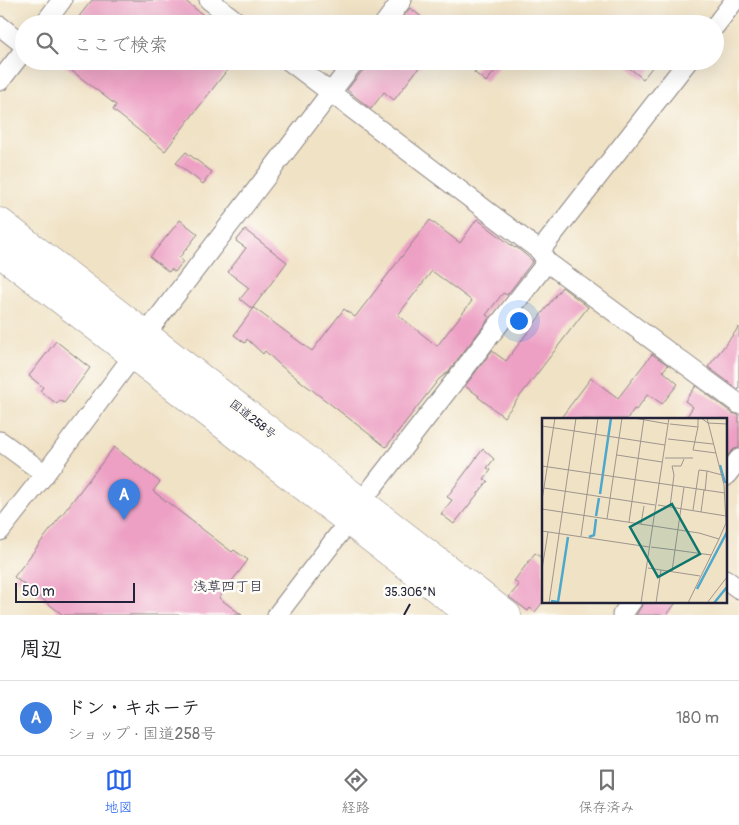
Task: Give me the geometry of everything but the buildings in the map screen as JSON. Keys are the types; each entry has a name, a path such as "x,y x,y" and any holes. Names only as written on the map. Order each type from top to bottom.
{"highway":[{"name":"国道258号","path":"0,222 139,346"},
{"name":"国道258号","path":"0,253 139,346 355,512 507,615"},
{"name":"国道258号","path":"355,512 471,615"}],"street":[{"path":"51,15 62,0"},
{"path":"208,0 228,15"},
{"path":"391,15 402,0"},
{"path":"723,15 735,0"},
{"path":"0,26 15,38"},
{"path":"0,81 15,62"},
{"path":"302,70 739,404"},
{"path":"0,531 45,474 139,346 348,70"},
{"path":"277,615 681,70"},
{"path":"0,441 45,474"},
{"path":"726,476 739,459"},
{"path":"726,579 739,589"},
{"path":"622,615 631,602"}],"place":[{"name":"ドン・キホーテ","path":"124,520"}],"district":[{"name":"浅草四丁目","path":"228,586"}]}
